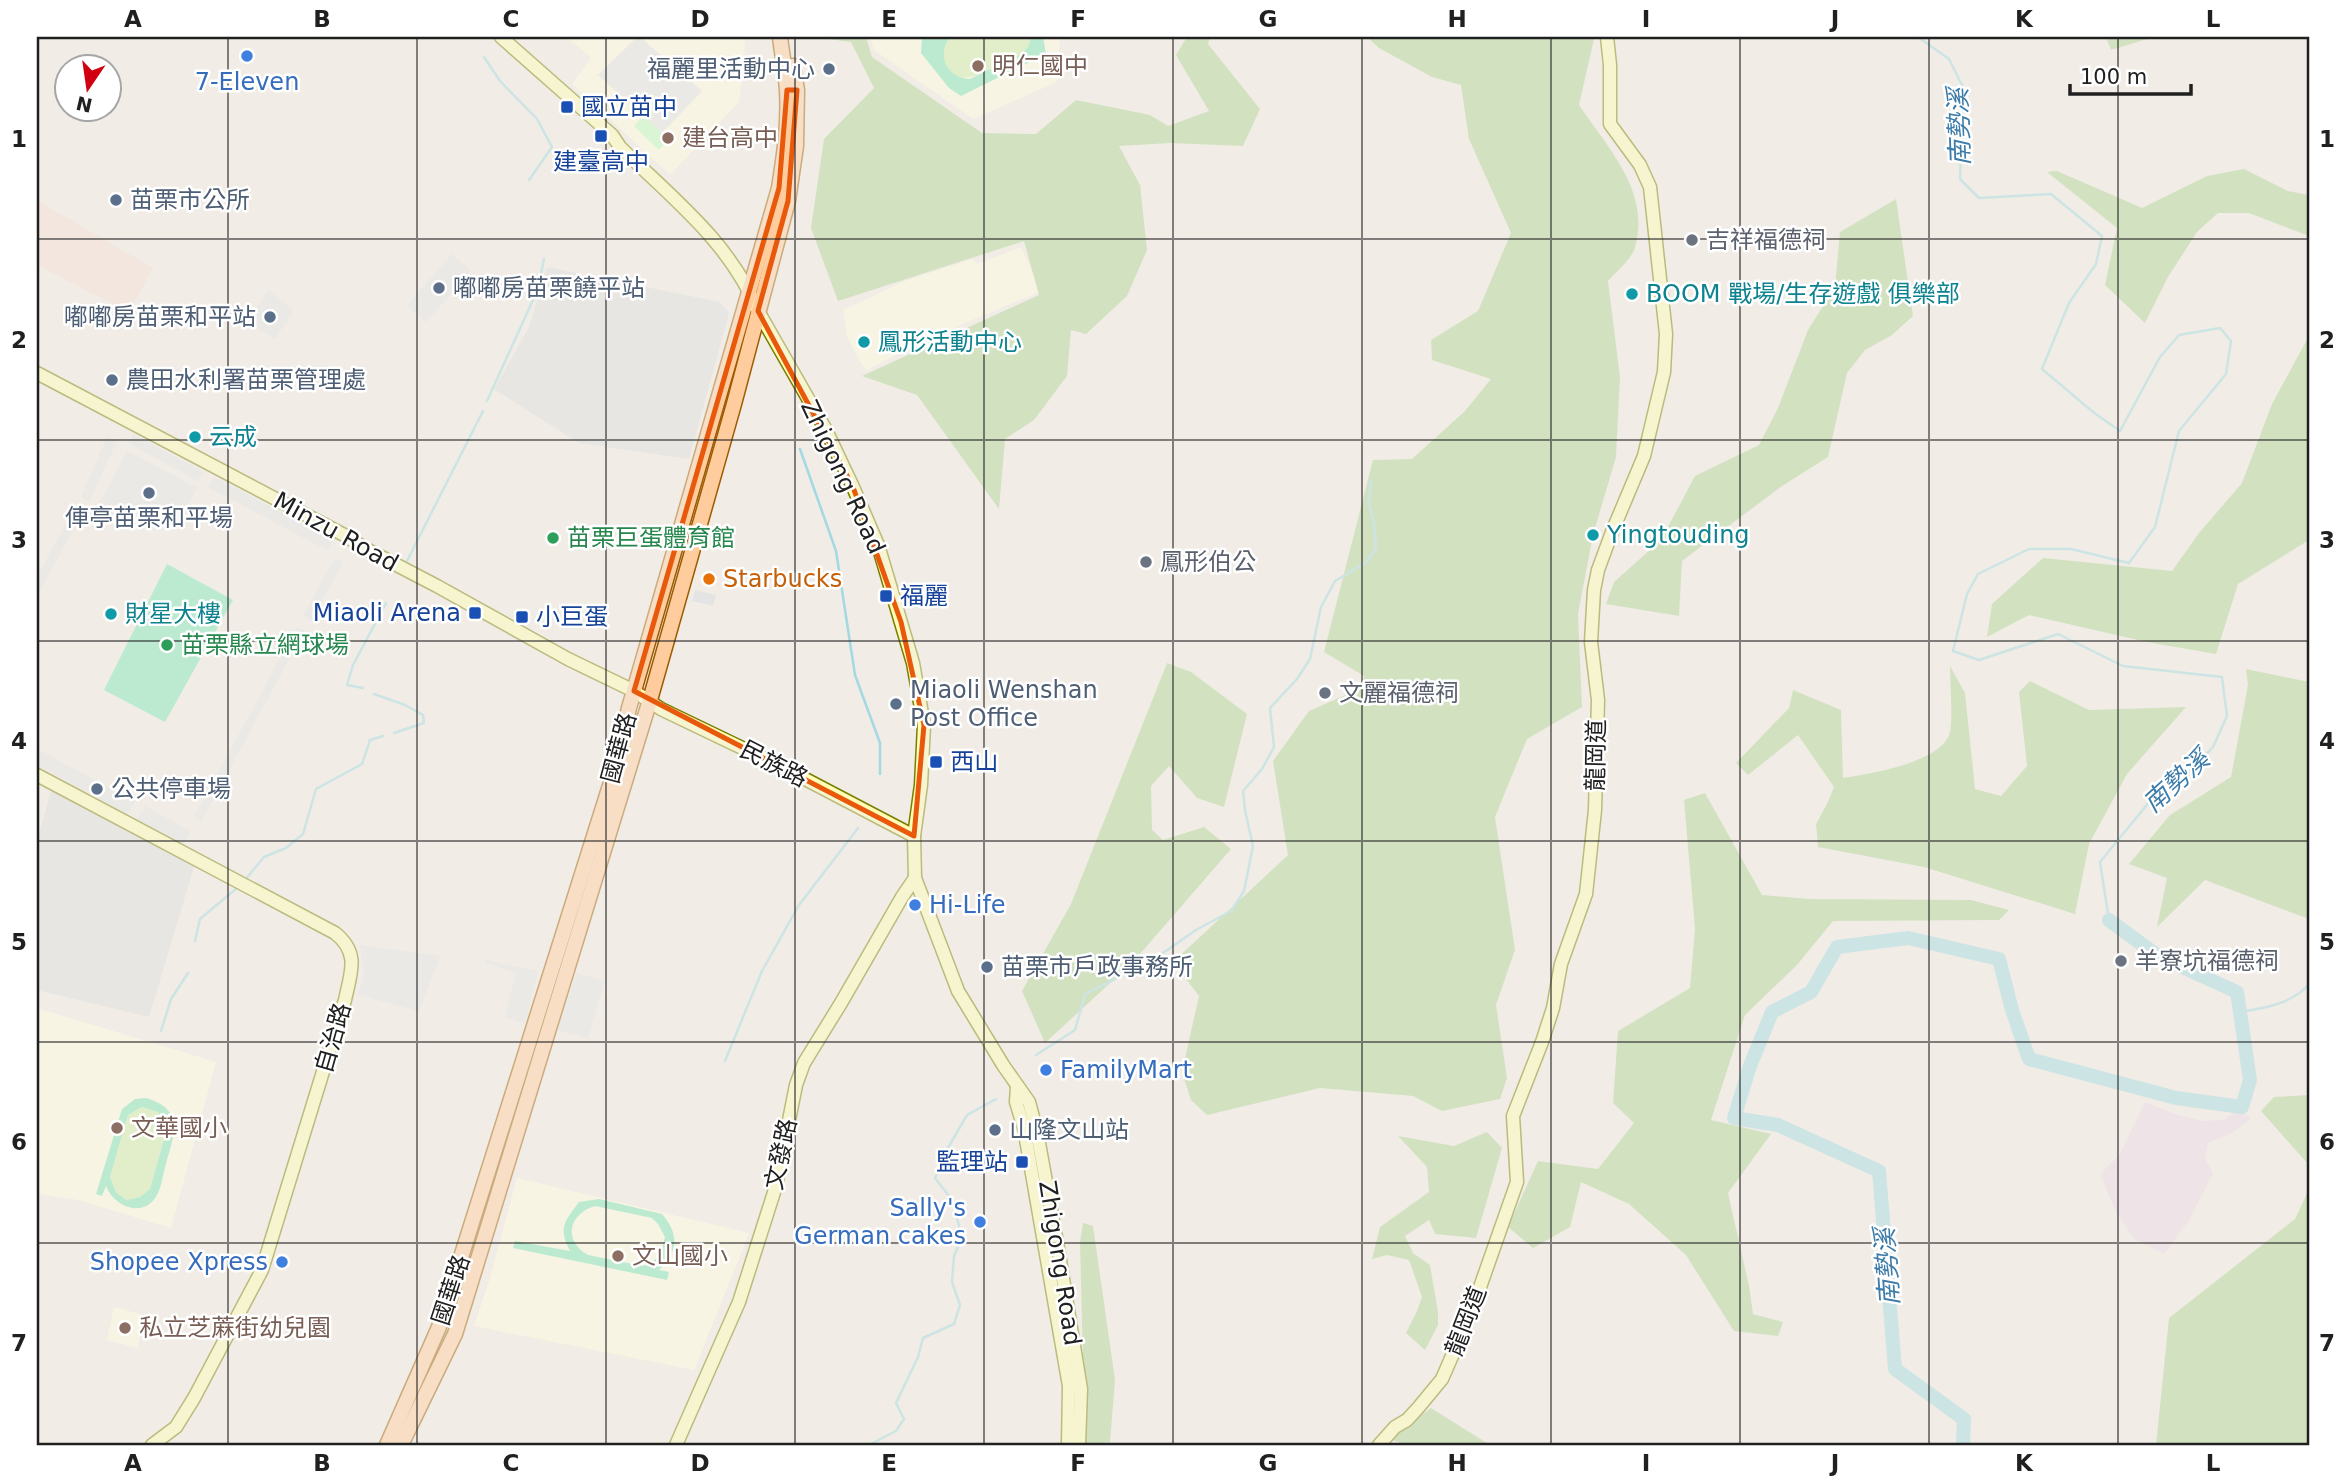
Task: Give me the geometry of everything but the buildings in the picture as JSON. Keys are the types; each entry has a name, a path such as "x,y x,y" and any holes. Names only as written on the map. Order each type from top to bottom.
{"main road":[{"name":"國華路","path":"387,1445 439,1327 608,792 634,691 779,188 792,90 779,37"},
{"name":"國華路","path":"401,1445 454,1334 650,700 758,312 788,201 796,146 788,37"}],"street":[{"name":"Zhigong Road","path":"501,37 612,135 628,155 718,242 750,291 758,312 825,430 878,545 908,643 924,725 921,785 914,836 915,878 958,991 1029,1102 1037,1132 1069,1386 1068,1445"},
{"name":"龍岡道","path":"1378,1445 1412,1414 1442,1379 1472,1310 1517,1182 1513,1116 1542,1042 1553,1008 1561,964 1586,894 1595,810 1598,700 1591,642 1594,590 1598,570 1612,532 1644,456 1664,372 1666,334 1650,187 1640,165 1610,124 1607,37"},
{"name":"Minzu Road","path":"37,373 346,536 366,550 467,602 568,659 634,691"},
{"name":"民族路","path":"634,691 661,709 788,770 914,836"},
{"name":"自治路","path":"37,775 335,933 351,951 352,965 345,1000 262,1270 176,1427 152,1445"},
{"name":"文發路","path":"676,1445 739,1302 776,1186 796,1085 804,1063 915,878"},
{"name":"Zhigong Road","path":"1060,1300 1080,1389 1079,1445"}],"highlighted area":[{"path":"787,90 797,90 788,201 758,311 853,487 901,622 924,725 914,836 634,691 779,188"}],"shaded area":[{"name":"建台高中","path":"567,37 745,37 739,102 670,175 572,84 591,58"},
{"path":"637,37 702,91 662,133 598,75"},
{"name":"明仁國中","path":"870,37 1060,37 1057,82 973,119 874,50"},
{"path":"38,201 153,268 129,312 37,265"},
{"path":"1021,247 1041,291 920,342 867,370 861,363 847,337 843,310 905,281 972,259 977,264"},
{"name":"嘟嘟房苗栗饒平站","path":"452,254 471,271 426,322 407,305"},
{"path":"547,267 720,302 729,313 689,459 579,443 494,389 529,327"},
{"name":"嘟嘟房苗栗和平站","path":"268,289 294,311 275,339 247,323"},
{"path":"133,434 203,472 198,481 129,443"},
{"path":"107,437 117,441 89,502 81,497"},
{"name":"俥亭苗栗和平場","path":"127,451 197,488 180,521 136,510 128,527 96,509"},
{"path":"214,477 333,539 328,551 208,487"},
{"path":"73,510 83,513 37,595 37,577"},
{"path":"335,558 343,562 311,621 303,615"},
{"path":"695,590 716,595 713,606 692,601"},
{"path":"297,627 305,630 201,822 194,817"},
{"name":"公共停車場","path":"37,749 135,801 128,815 37,765"},
{"path":"52,787 194,867 149,1017 37,990 37,842"},
{"path":"145,806 191,831 184,845 137,819"},
{"path":"360,945 440,956 419,1011 358,995 364,975"},
{"path":"486,960 538,971 525,1024 505,1017 516,973 485,963"},
{"path":"576,973 605,981 588,1038 558,1030"},
{"name":"文華國小","path":"37,1008 216,1062 171,1228 78,1200 37,1193"},
{"path":"2145,1102 2174,1114 2202,1121 2224,1120 2239,1109 2251,1118 2232,1133 2208,1143 2205,1159 2213,1173 2189,1220 2164,1254 2134,1239 2116,1212 2100,1174 2119,1156"},
{"name":"文山國小","path":"517,1178 749,1233 694,1370 474,1326"},
{"name":"私立芝蔴街幼兒園","path":"114,1307 144,1315 138,1348 107,1340"}],"green space":[{"path":"814,37 866,37 872,57 982,133 1036,134 1076,100 1150,115 1168,126 1209,111 1176,55 1187,37 1210,37 1208,44 1260,109 1243,146 1170,143 1119,146 1140,185 1147,250 1127,296 1086,334 1071,330 1067,376 1034,420 1005,439 999,509 917,395 862,376 1039,295 1024,241 838,301 811,228 824,139 874,88 851,42"},
{"path":"950,37 1031,37 1028,47 1021,54 980,75 959,77 951,72 943,56"},
{"path":"950,37 944,51 946,65 962,78 970,79 1021,54 1028,47 1031,37 1043,37 1046,54 961,96 949,88 921,53 922,39"},
{"path":"1367,37 1594,39 1579,105 1624,172 1637,208 1638,227 1633,252 1608,281 1620,377 1616,457 1593,535 1578,614 1582,707 1527,739 1495,817 1515,950 1496,1005 1507,1078 1500,1099 1442,1111 1413,1096 1320,1088 1207,1115 1191,1100 1182,1072 1199,996 1173,962 1288,855 1273,761 1309,711 1362,688 1364,676 1324,652 1373,460 1412,459 1465,411 1491,379 1432,360 1431,340 1478,311 1511,233 1469,139 1461,85 1432,77 1379,48"},
{"path":"2106,37 2154,37 2111,50"},
{"path":"646,113 671,137 659,150 634,126"},
{"path":"2244,169 2288,191 2309,195 2309,236 2249,213 2218,213 2197,232 2168,277 2145,323 2105,285 2117,228 2047,172 2057,171 2142,208 2207,176"},
{"path":"1896,199 1913,316 1892,335 1865,350 1847,373 1828,457 1782,486 1682,561 1679,616 1606,604 1614,582 1661,540 1695,476 1759,445 1778,408 1808,330 1835,287 1840,232"},
{"path":"2309,336 2309,540 2238,584 2216,654 2147,642 2029,615 1987,637 1992,604 2043,558 2172,571 2199,533 2242,483 2272,404"},
{"name":"苗栗縣立網球場","path":"167,564 233,600 165,722 104,690"},
{"path":"1167,663 1191,672 1247,714 1224,807 1197,798 1169,766 1151,786 1152,830 1163,840 1204,827 1231,849 1133,962 1045,1043 1022,991 1071,904"},
{"path":"1950,666 1965,693 1975,789 2001,796 2027,766 2019,692 2030,681 2089,710 2186,707 2127,774 2089,844 2075,914 1924,867 1818,847 1816,824 1834,787 1798,735 1748,775 1736,763 1789,708 1793,690 1841,710 1843,778 1887,770 1920,759 1944,742 1950,732"},
{"path":"2246,669 2309,682 2309,919 2205,880 2157,927 2167,878 2129,864 2170,815 2231,777 2248,685"},
{"path":"1705,793 1762,895 1809,899 1971,900 2009,910 1999,920 1833,921 1797,965 1745,1015 1711,1120 1771,1134 1728,1193 1753,1314 1783,1322 1778,1336 1734,1331 1686,1255 1629,1204 1581,1182 1570,1227 1533,1248 1508,1227 1538,1161 1598,1169 1634,1123 1613,1103 1618,1031 1690,988 1695,929 1684,800"},
{"path":"2309,1095 2309,1165 2261,1111 2274,1097"},
{"path":"146,1098 158,1103 166,1109 174,1124 159,1191 145,1207 137,1208 116,1200 106,1186 102,1196 96,1194 122,1109 135,1099","holes":["142,1107 158,1112 167,1128 150,1189 140,1197 126,1200 116,1192 110,1177 128,1115"]},
{"path":"142,1107 158,1112 167,1128 150,1189 140,1197 126,1200 116,1192 110,1177 128,1115"},
{"path":"1487,1132 1502,1148 1476,1238 1435,1234 1429,1220 1405,1236 1413,1253 1430,1265 1438,1325 1425,1350 1406,1333 1422,1297 1409,1260 1387,1255 1372,1259 1380,1227 1429,1192 1427,1167 1398,1136 1454,1146"},
{"path":"2309,1189 2309,1445 2156,1445 2169,1318 2295,1219"},
{"path":"599,1199 662,1214 674,1235 670,1256 659,1270 669,1272 667,1280 513,1248 515,1241 570,1251 564,1236 564,1225 579,1202","holes":["595,1206 652,1218 665,1237 660,1257 643,1266 588,1255 575,1243 572,1235 574,1221"]},
{"path":"1083,1223 1093,1226 1115,1380 1110,1442 1086,1445 1080,1242"},
{"path":"1431,1408 1490,1445 1407,1445 1389,1439"}],"waterway":[{"name":"南勢溪","path":"1918,37 1949,59 1963,87 1960,179 1979,198 2051,194 2102,236 2096,264 2069,303 2042,369 2120,431 2160,357 2179,335 2220,328 2231,341 2226,374 2179,431 2155,527 2129,563 2071,549 2029,549 1978,574 1967,594 1953,651 1979,660 2058,634 2123,666 2222,677 2227,716 2213,747 2184,778 2159,790 2100,862 2109,920"},
{"path":"484,57 500,81 537,119 552,147 529,180"},
{"path":"487,401 538,289 544,259"},
{"path":"407,561 483,411"},
{"path":"800,449 836,551 855,675 880,743 880,774"},
{"path":"1036,1055 1075,1030 1085,994 1150,962 1196,930 1231,911 1244,891 1253,846 1243,791 1262,769 1274,747 1270,708 1297,679 1310,659 1321,607 1335,581 1365,563 1376,549 1369,503 1371,480"},
{"path":"363,688 347,685 353,665 386,603"},
{"path":"374,694 405,705 423,715 424,723 394,733"},
{"path":"245,880 264,857 286,848 303,834 316,789 362,764 370,740 383,736"},
{"path":"725,1061 762,971 799,905 858,828"},
{"path":"195,941 200,919 238,887"},
{"name":"南勢溪","path":"1963,1445 1964,1419 1895,1369 1879,1171 1778,1125 1734,1118 1750,1066 1772,1012 1811,992 1837,947 1908,938 1999,959 2012,1010 2029,1059 2176,1098 2242,1107 2250,1080 2237,992 2158,956 2109,920"},
{"path":"161,1031 171,999 188,973"},
{"path":"2240,1012 2286,1001 2309,984"},
{"path":"869,1445 896,1431 904,1419 896,1403 918,1357 923,1338 954,1324 960,1305 952,1282 954,1256 962,1238 953,1201 935,1178 945,1153 967,1115 996,1099"}],"place":[{"name":"7-Eleven","path":"247,56"},
{"name":"明仁國中","path":"978,66"},
{"name":"福麗里活動中心","path":"829,69"},
{"name":"國立苗中","path":"567,107"},
{"name":"建臺高中","path":"601,136"},
{"name":"建台高中","path":"668,138"},
{"name":"苗栗市公所","path":"116,200"},
{"name":"吉祥福德祠","path":"1692,240"},
{"name":"嘟嘟房苗栗饒平站","path":"439,288"},
{"name":"BOOM 戰場/生存遊戲 俱樂部","path":"1632,294"},
{"name":"嘟嘟房苗栗和平站","path":"270,317"},
{"name":"鳳形活動中心","path":"864,342"},
{"name":"農田水利署苗栗管理處","path":"112,380"},
{"name":"云成","path":"195,437"},
{"name":"俥亭苗栗和平場","path":"149,493"},
{"name":"Yingtouding","path":"1593,535"},
{"name":"苗栗巨蛋體育館","path":"553,538"},
{"name":"鳳形伯公","path":"1146,562"},
{"name":"Starbucks","path":"709,579"},
{"name":"福麗","path":"886,596"},
{"name":"Miaoli Arena","path":"475,613"},
{"name":"財星大樓","path":"111,614"},
{"name":"小巨蛋","path":"522,617"},
{"name":"苗栗縣立網球場","path":"167,645"},
{"name":"文麗福德祠","path":"1325,693"},
{"name":"Miaoli Wenshan Post Office","path":"896,704"},
{"name":"西山","path":"936,762"},
{"name":"公共停車場","path":"97,789"},
{"name":"Hi-Life","path":"915,905"},
{"name":"羊寮坑福德祠","path":"2121,961"},
{"name":"苗栗市戶政事務所","path":"987,967"},
{"name":"FamilyMart","path":"1046,1070"},
{"name":"文華國小","path":"117,1128"},
{"name":"山隆文山站","path":"995,1130"},
{"name":"監理站","path":"1022,1162"},
{"name":"Sally's German cakes","path":"980,1222"},
{"name":"文山國小","path":"618,1256"},
{"name":"Shopee Xpress","path":"282,1262"},
{"name":"私立芝蔴街幼兒園","path":"125,1328"}]}
